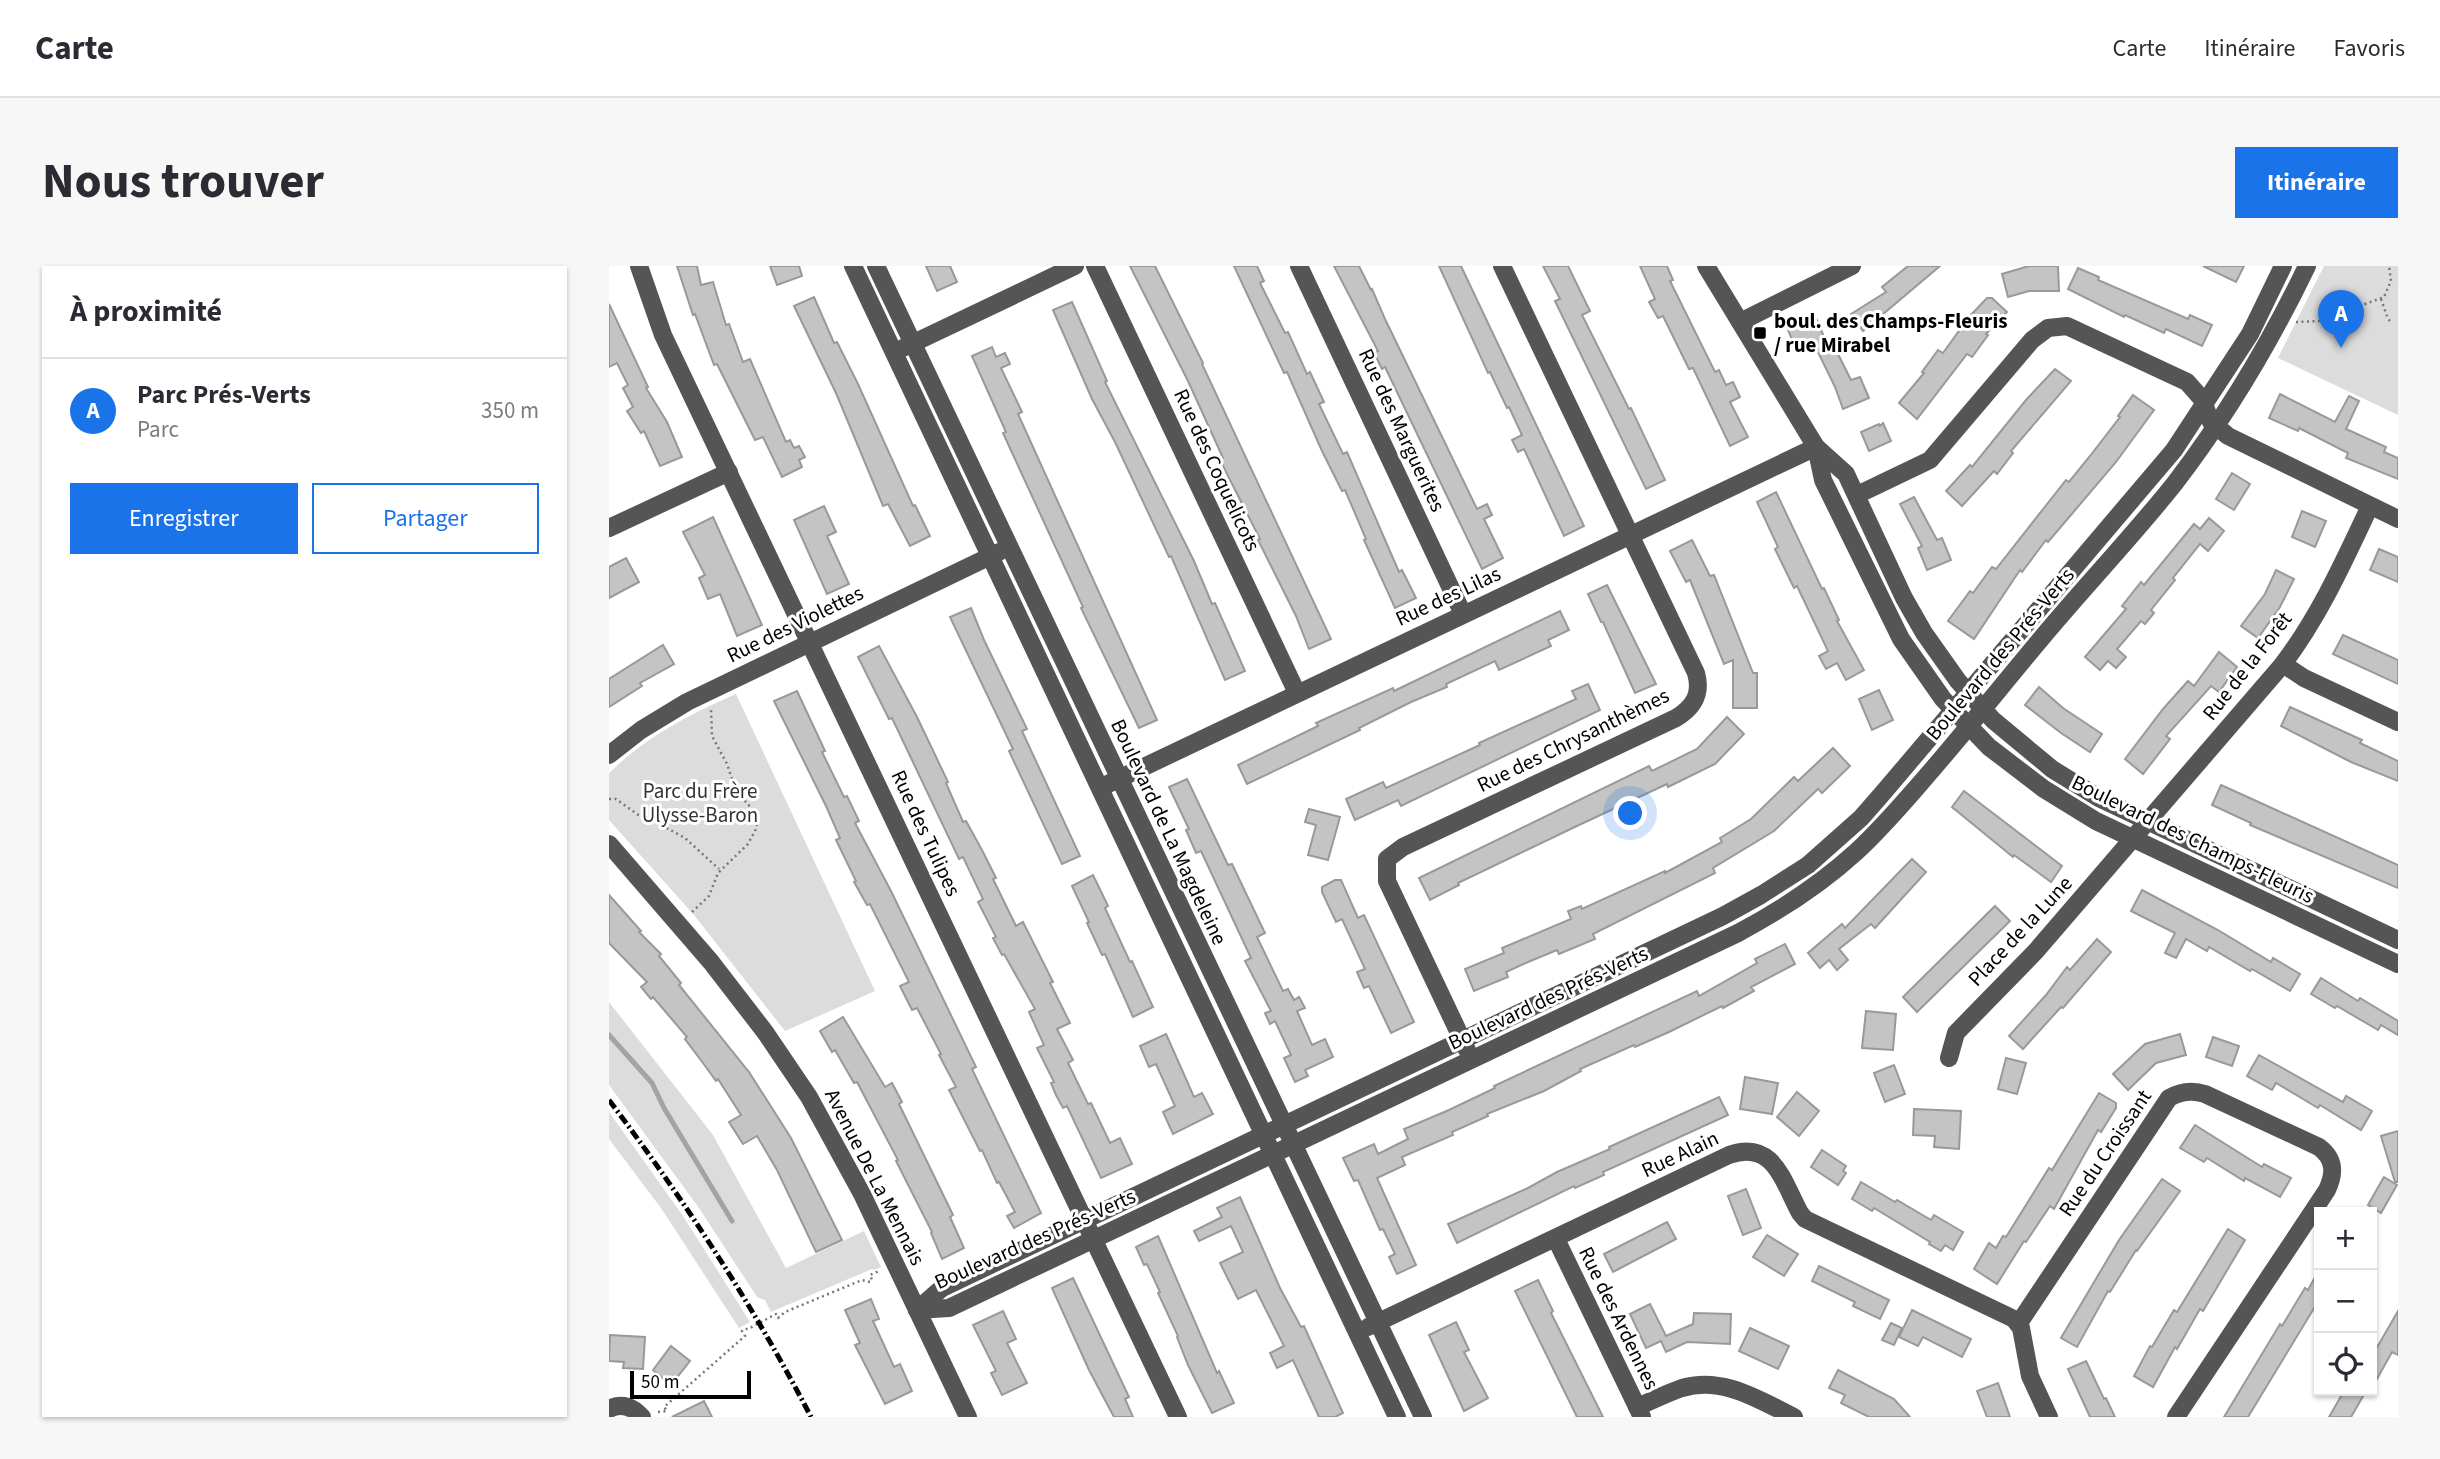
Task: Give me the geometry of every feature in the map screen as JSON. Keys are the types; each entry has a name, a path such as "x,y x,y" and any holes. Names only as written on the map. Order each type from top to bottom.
{"street":[{"name":"Rue des Tulipes","path":"639,266 663,335 1178,1417"},
{"name":"Boulevard de La Magdeleine","path":"853,266 1397,1417"},
{"name":"Boulevard de La Magdeleine","path":"876,266 1423,1417"},
{"path":"893,352 1075,266"},
{"name":"Rue des Coquelicots","path":"1095,266 1297,693"},
{"name":"Rue des Marguerites","path":"1299,266 1463,614"},
{"name":"Rue des Chrysanthèmes","path":"1471,1060 1387,881 1387,859 1403,847 1676,718 1693,705 1699,688 1696,673 1502,266"},
{"name":"Boulevard des Champs-Fleuris","path":"1706,266 1816,447 1846,474 1919,625 1940,658 1968,693 2010,736 2052,769 2099,798 2398,940"},
{"path":"1740,322 1852,266"},
{"name":"Boulevard des Prés-Verts","path":"917,1310 942,1289 1733,911 1797,873 1867,812 2084,554 2146,485 2205,404 2250,334 2283,266"},
{"name":"Boulevard des Prés-Verts","path":"917,1310 949,1308 1471,1060 1738,933 1824,879 1867,842 1969,728 2098,571 2161,500 2215,428 2268,345 2307,266"},
{"path":"1857,495 1930,460 2032,340 2048,328 2067,326 2187,382 2205,404 2208,417 2215,428 2238,442 2398,519"},
{"name":"Rue des Lilas","path":"1100,788 1816,447"},
{"name":"Boulevard des Champs-Fleuris","path":"1816,447 1823,480 1882,604 1912,658 1953,712 1969,728 2012,766 2096,821 2398,964"},
{"path":"609,528 729,472"},
{"name":"Rue de la Forêt","path":"2134,838 2283,664 2303,636 2325,599 2370,506"},
{"name":"Rue des Violettes","path":"609,755 633,735 670,712 1008,547"},
{"path":"2283,664 2304,678 2398,722"},
{"name":"Place de la Lune","path":"1949,1058 1956,1033 2029,958 2134,838"},
{"name":"Avenue De La Mennais","path":"609,844 711,962 765,1032 809,1097 848,1165 968,1417"},
{"name":"Rue du Croissant","path":"2019,1323 2169,1098 2176,1093 2191,1091 2205,1094 2319,1147 2330,1157 2333,1164 2327,1190 2176,1417"},
{"name":"Rue Alain","path":"1357,1332 1738,1152 1755,1152 1772,1160 1805,1219 2019,1323"},
{"name":"Rue des Ardennes","path":"1556,1239 1640,1412"},
{"path":"2019,1323 2030,1376 2049,1417"},
{"path":"1640,1412 1683,1388 1715,1385 1737,1390 1794,1417"},
{"path":"609,1409 615,1405 628,1406 647,1416"}],"path":[{"path":"2294,322 2319,321 2381,299 2388,292 2391,279 2389,266"},
{"path":"2391,279 2398,279"},
{"path":"2381,299 2390,321"},
{"path":"689,914 709,896 720,870 748,844 757,827 753,808 736,791 727,764 715,743 710,729 711,705"},
{"path":"609,799 616,799 644,819 652,820 685,838 720,870"},
{"path":"647,1416 667,1411 664,1407 745,1336 741,1331 744,1329 776,1314 778,1318 781,1317 785,1312 862,1280 870,1282 870,1275 882,1270"}],"green space":[{"path":"2324,266 2398,266 2398,415 2278,358"},
{"name":"Parc du Frère Ulysse-Baron","path":"736,694 875,991 785,1031 694,915 609,820 609,773 638,748 669,728"},
{"path":"609,1002 713,1135 786,1268 864,1231 881,1267 771,1312 765,1300 757,1297 699,1208 609,1085"},
{"path":"609,1112 683,1216 750,1322 739,1328 661,1208 609,1139"}],"building":[{"path":"677,266 697,266 701,285 713,282 726,325 729,324 743,362 750,359 786,442 790,440 794,448 799,446 805,457 799,460 802,467 782,477 763,437 755,440 717,364 714,365 695,314 693,315"},
{"path":"770,266 799,266 802,276 777,285"},
{"path":"926,266 950,266 957,282 937,291"},
{"path":"1130,266 1155,266 1331,639 1309,649 1296,616 1258,540 1260,539 1220,459 1223,458 1188,381"},
{"path":"1234,266 1257,266 1264,281 1260,283 1285,333 1288,332 1307,374 1310,372 1324,402 1319,404 1343,454 1347,452 1399,572 1402,570 1416,598 1395,608 1345,490 1342,491 1322,451 1287,372 1284,373"},
{"path":"1334,266 1359,266 1477,509 1487,504 1492,515 1484,519 1503,558 1482,569 1385,367 1382,369 1374,353 1378,351"},
{"path":"1439,266 1461,266 1584,526 1564,536 1524,449 1518,452 1512,440 1522,435 1490,372 1488,373"},
{"path":"1543,266 1568,266 1590,311 1582,315 1665,480 1646,489 1555,301 1560,299"},
{"path":"1640,266 1667,266 1673,280 1670,281 1715,372 1719,370 1726,385 1733,382 1740,397 1730,402 1748,437 1730,446 1693,368 1689,369 1663,316 1658,318 1649,302 1655,299"},
{"path":"1908,266 1940,266 1863,331 1851,314 1886,292 1882,287"},
{"path":"2029,266 2058,266 2059,291 2029,291 2008,297 2002,274"},
{"path":"2203,266 2244,266 2236,282"},
{"path":"2078,268 2099,277 2098,280 2188,319 2190,315 2212,325 2202,346 2166,329 2164,333 2125,315 2124,317 2068,289"},
{"path":"814,297 834,343 837,342 858,384 913,506 915,505 930,536 910,546 888,504 883,506 836,393 794,306"},
{"path":"1987,298 1992,298 2007,312 1986,334 1988,335 1972,357 1967,354 1917,419 1899,403 1924,373 1922,372 1938,350 1943,353 1969,317"},
{"path":"1072,302 1107,381 1105,382 1194,561 1212,604 1215,603 1245,671 1225,680 1171,556 1169,557 1092,399 1053,310"},
{"path":"609,304 648,387 646,388 667,422 682,457 660,466 644,431 641,433 627,411 633,407 623,388 628,385 617,363 609,367"},
{"path":"1816,318 1830,351 1835,348 1851,380 1860,377 1869,398 1843,409 1813,342 1796,349 1788,330"},
{"path":"992,347 996,357 1005,353 1010,364 1001,368 1022,412 1018,414 1157,720 1139,728 1081,608 1083,607 1003,433 1006,432 972,356"},
{"path":"2055,369 2071,381 2011,451 2013,453 1997,474 1994,471 1962,506 1946,491 1970,465 1972,467"},
{"path":"2280,394 2335,422 2349,396 2359,401 2346,429 2386,447 2384,452 2398,458 2398,479 2346,458 2348,453 2299,428 2298,431 2269,418"},
{"path":"2133,395 2154,410 2116,462 2048,542 2046,540 2022,572 2020,570 1974,639 1948,621 1992,567 1996,569 2066,480 2069,482 2120,417 2118,416"},
{"path":"1883,423 1891,441 1869,451 1861,432"},
{"path":"2232,473 2250,484 2234,510 2216,499"},
{"path":"1776,492 1822,589 1824,588 1839,620 1837,621 1864,670 1846,680 1837,663 1826,669 1819,656 1828,651 1797,586 1794,588 1775,549 1778,547 1757,502"},
{"path":"1914,497 1937,540 1942,538 1951,560 1927,570 1918,548 1922,546 1900,504"},
{"path":"824,506 836,532 827,536 849,584 827,594 794,520"},
{"path":"2302,511 2326,521 2315,547 2292,537"},
{"path":"713,517 762,625 737,636 720,594 708,599 699,578 705,575 683,532"},
{"path":"2209,518 2224,531 2208,551 2200,544 2151,610 2154,613 2145,624 2141,621 2117,649 2126,657 2116,668 2108,661 2100,670 2085,657 2126,609 2122,606 2141,582 2144,585 2194,524 2200,529"},
{"path":"1692,540 1710,576 1714,575 1753,673 1757,673 1757,708 1733,708 1733,660 1724,664 1690,580 1686,582 1670,551"},
{"path":"2379,549 2398,557 2398,582 2370,570"},
{"path":"626,558 639,582 609,598 609,567"},
{"path":"2276,570 2294,579 2280,607 2258,638 2241,626 2265,594"},
{"path":"1607,585 1656,684 1635,693 1588,594"},
{"path":"971,608 1027,729 1022,731 1080,856 1062,864 1009,751 1013,749 950,617"},
{"path":"1560,611 1569,630 1548,640 1551,646 1499,670 1495,661 1247,784 1238,765 1318,726 1316,723 1393,688 1394,691"},
{"path":"2343,635 2398,660 2398,684 2333,654"},
{"path":"663,645 674,664 640,683 642,686 609,707 609,679"},
{"path":"879,646 917,717 948,782 946,783 963,822 966,821 996,878 993,879 1016,926 1023,922 1053,982 1050,983 1070,1023 1057,1029 1073,1060 1068,1063 1088,1104 1091,1103 1110,1143 1120,1138 1132,1164 1101,1178 1067,1106 1063,1108 1056,1095 1051,1083 1054,1082 1037,1048 1044,1045 1029,1012 1035,1009 993,938 996,937 978,902 983,899 963,857 959,859 892,718 889,719 858,657"},
{"path":"2219,652 2237,667 2219,692 2211,686 2166,736 2170,739 2143,774 2125,759 2163,709 2188,681 2194,686"},
{"path":"1588,684 1600,710 1401,806 1398,800 1355,820 1346,799 1383,782 1386,788 1480,745 1479,743 1576,699 1572,691"},
{"path":"2039,687 2063,708 2102,734 2090,752 2025,705"},
{"path":"1879,690 1893,720 1872,730 1859,699"},
{"path":"797,691 825,751 822,752 859,821 855,823 976,1067 972,1069 1041,1213 1014,1228 1007,1216 1015,1212 949,1090 956,1087 939,1055 941,1054 917,1008 912,1010 900,986 909,982 870,904 867,905 854,882 856,881 836,840 840,838 826,806 774,701"},
{"path":"2290,707 2362,740 2360,743 2398,761 2398,781 2351,762 2281,726"},
{"path":"1727,717 1744,734 1715,764 1579,825 1458,883 1459,885 1430,900 1419,878 1649,766 1652,771 1697,749"},
{"path":"1833,748 1850,766 1822,793 1818,789 1774,831 1713,868 1715,873 1593,934 1595,939 1559,954 1557,950 1528,962 1506,972 1508,977 1474,991 1465,969 1504,953 1502,948 1571,919 1568,911 1581,906 1582,909 1665,873 1722,842 1720,838 1751,819 1794,777 1798,781"},
{"path":"1187,779 1228,865 1232,864 1265,933 1257,937 1283,991 1288,989 1294,1000 1299,997 1305,1008 1297,1011 1312,1045 1325,1039 1333,1057 1305,1070 1308,1076 1295,1082 1284,1058 1291,1055 1275,1021 1270,1024 1265,1013 1271,1011 1245,961 1251,958 1201,851 1196,853 1186,830 1189,829 1169,787"},
{"path":"2221,785 2398,865 2398,888 2250,825 2251,823 2212,805"},
{"path":"1964,791 2062,866 2051,882 2014,855 2013,857 1952,807"},
{"path":"1309,809 1340,817 1328,860 1308,855 1316,825 1305,822"},
{"path":"1912,859 1926,872 1875,928 1871,924 1839,949 1848,960 1837,970 1829,960 1820,968 1808,953 1842,924 1845,928"},
{"path":"1093,875 1108,906 1105,908 1153,1007 1133,1017 1072,886"},
{"path":"1341,880 1358,918 1364,915 1414,1022 1391,1033 1369,986 1364,988 1357,972 1365,969 1342,919 1336,922 1322,892 1322,887"},
{"path":"2142,890 2218,930 2271,962 2273,958 2300,974 2290,991 2209,947 2207,951 2186,939 2176,958 2165,953 2175,933 2131,911"},
{"path":"609,895 661,954 659,956 681,983 679,985 749,1072 791,1138 842,1240 816,1252 777,1170 757,1136 743,1144 729,1122 741,1115 718,1079 716,1081 685,1039 687,1037 641,987 647,982 609,943"},
{"path":"1995,906 2010,921 1917,1012 1903,997"},
{"path":"2097,939 2111,952 2023,1049 2009,1036 2067,967 2070,970"},
{"path":"1785,944 1795,964 1751,987 1754,991 1723,1008 1722,1006 1669,1032 1580,1069 1581,1071 1544,1091 1487,1114 1488,1116 1452,1132 1453,1135 1402,1157 1405,1165 1377,1178 1416,1265 1397,1274 1389,1257 1395,1254 1383,1229 1380,1230 1358,1180 1354,1181 1343,1158 1374,1144 1378,1154 1408,1139 1404,1129 1697,991 1699,996 1757,963 1755,959"},
{"path":"2321,978 2398,1021 2398,1035 2381,1025 2378,1030 2311,994"},
{"path":"1866,1011 1896,1014 1893,1050 1862,1048"},
{"path":"843,1017 885,1087 892,1083 902,1102 899,1104 953,1215 950,1217 964,1248 942,1259 932,1232 896,1161 898,1160 857,1082 854,1083 835,1050 832,1052 820,1031"},
{"path":"1166,1034 1194,1097 1202,1093 1213,1114 1173,1134 1163,1112 1175,1106 1156,1064 1149,1067 1140,1046"},
{"path":"2180,1034 2186,1055 2156,1063 2128,1090 2113,1074 2145,1044"},
{"path":"2213,1037 2239,1046 2232,1066 2206,1057"},
{"path":"2259,1055 2343,1102 2346,1096 2372,1111 2361,1130 2276,1083 2272,1090 2247,1076"},
{"path":"2006,1058 2026,1063 2017,1094 1998,1089"},
{"path":"1894,1065 1905,1094 1885,1102 1874,1073"},
{"path":"1745,1077 1778,1083 1772,1114 1740,1109"},
{"path":"1797,1092 1819,1111 1799,1136 1777,1117"},
{"path":"2099,1093 2116,1103 2116,1108 2101,1132 2098,1130 2054,1209 2050,1206 1997,1284 1974,1269 1989,1243 1996,1248 2003,1236 2006,1237 2049,1168 2052,1170"},
{"path":"1719,1097 1728,1115 1457,1243 1448,1224"},
{"path":"1914,1109 1961,1111 1959,1149 1934,1147 1935,1136 1913,1135"},
{"path":"2195,1125 2262,1167 2264,1164 2291,1178 2280,1197 2245,1178 2244,1181 2207,1158 2204,1162 2180,1148"},
{"path":"2398,1131 2398,1182 2395,1182 2381,1136"},
{"path":"1822,1150 1846,1166 1843,1171 1846,1173 1838,1185 1811,1167"},
{"path":"2384,1177 2397,1185 2381,1213 2377,1207 2368,1205"},
{"path":"2162,1179 2180,1191 2136,1250 2110,1292 2108,1291 2077,1347 2061,1338 2119,1240"},
{"path":"1861,1182 1931,1220 1934,1215 1963,1232 1953,1250 1945,1245 1941,1251 1874,1208 1872,1211 1852,1199"},
{"path":"1746,1189 1761,1228 1743,1235 1728,1196"},
{"path":"1240,1197 1280,1288 1301,1327 1304,1326 1343,1413 1335,1417 1319,1417 1293,1360 1277,1368 1270,1353 1284,1346 1256,1290 1238,1299 1220,1263 1243,1252 1231,1226 1199,1241 1194,1231 1222,1217 1217,1208"},
{"path":"1667,1222 1676,1239 1613,1272 1604,1254"},
{"path":"2228,1229 2245,1240 2203,1311 2200,1309 2177,1349 2175,1347 2153,1387 2134,1376 2150,1346 2152,1347 2174,1310 2177,1312"},
{"path":"1767,1235 1798,1254 1784,1276 1753,1257"},
{"path":"1158,1236 1217,1373 1219,1371 1234,1403 1212,1413 1188,1365 1158,1293 1160,1292 1136,1247"},
{"path":"1819,1266 1889,1300 1880,1319 1853,1306 1855,1302 1812,1281"},
{"path":"1073,1278 1129,1397 1125,1399 1133,1417 1114,1417 1089,1370 1052,1288"},
{"path":"2314,1279 2314,1308 2248,1417 2224,1417 2280,1324 2282,1326 2305,1288 2308,1290"},
{"path":"1538,1280 1553,1311 1551,1313 1603,1417 1577,1417 1515,1291"},
{"path":"871,1299 879,1319 873,1321 894,1367 900,1364 912,1391 885,1404 855,1345 860,1343 845,1310"},
{"path":"1650,1304 1666,1336 1693,1324 1694,1313 1731,1314 1730,1344 1687,1342 1666,1352 1661,1341 1646,1348 1630,1314"},
{"path":"1912,1310 1971,1339 1962,1357 1923,1337 1918,1346 1899,1337"},
{"path":"1003,1311 1016,1339 1007,1343 1027,1383 1002,1395 991,1373 996,1371 973,1325"},
{"path":"2398,1311 2398,1355 2392,1352 2377,1379 2377,1347"},
{"path":"1456,1322 1469,1350 1464,1352 1488,1398 1464,1411 1429,1335"},
{"path":"1891,1323 1902,1328 1894,1345 1882,1340"},
{"path":"1750,1328 1789,1346 1778,1369 1739,1351"},
{"path":"610,1335 645,1337 643,1369 623,1368 624,1362 609,1361"},
{"path":"671,1346 690,1361 671,1385 653,1370"},
{"path":"2086,1361 2115,1417 2090,1417 2068,1369"},
{"path":"1838,1370 1894,1399 1910,1417 1869,1417 1841,1403 1845,1395 1829,1388"},
{"path":"1998,1383 2010,1417 1987,1417 1977,1391"},
{"path":"2341,1396 2363,1396 2351,1417 2329,1417"},
{"path":"704,1401 712,1417 672,1417"}],"waterway":[{"path":"609,1035 652,1083 664,1108 732,1221"}],"railway":[{"path":"609,1100 717,1254 766,1334 811,1417"}],"place":[{"name":"boul. des Champs-Fleuris / rue Mirabel","path":"1760,333"},
{"name":"Parc Prés-Verts","path":"2341,348"}]}
